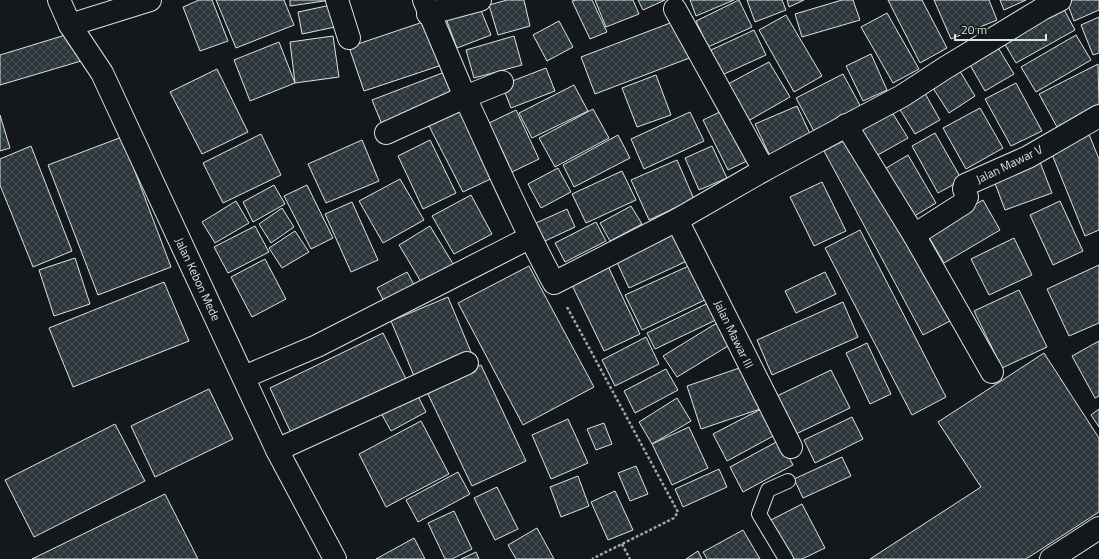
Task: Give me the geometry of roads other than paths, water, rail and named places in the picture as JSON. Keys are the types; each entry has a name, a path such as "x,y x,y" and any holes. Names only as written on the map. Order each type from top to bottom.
{"street":[{"name":"Jalan Kebon Mede","path":"59,0 70,25 102,73 277,450 335,559"},
{"path":"70,25 150,0"},
{"path":"337,0 348,38"},
{"path":"480,0 426,7 465,97 513,198 529,238 554,283 677,220 764,170 902,96 944,68 1042,9 1060,0"},
{"path":"675,8 764,170"},
{"path":"386,133 502,82"},
{"name":"Jalan Mawar V","path":"914,235 964,203 967,197 964,189 965,185 1028,156 1099,116"},
{"path":"846,125 914,235 992,372"},
{"name":"Jalan Mawar III","path":"677,220 791,447"},
{"path":"244,377 317,346 529,238"},
{"path":"277,450 467,363"},
{"path":"1051,559 1099,528"}],"lane":[{"path":"786,559 758,514 768,490 788,481"}]}
